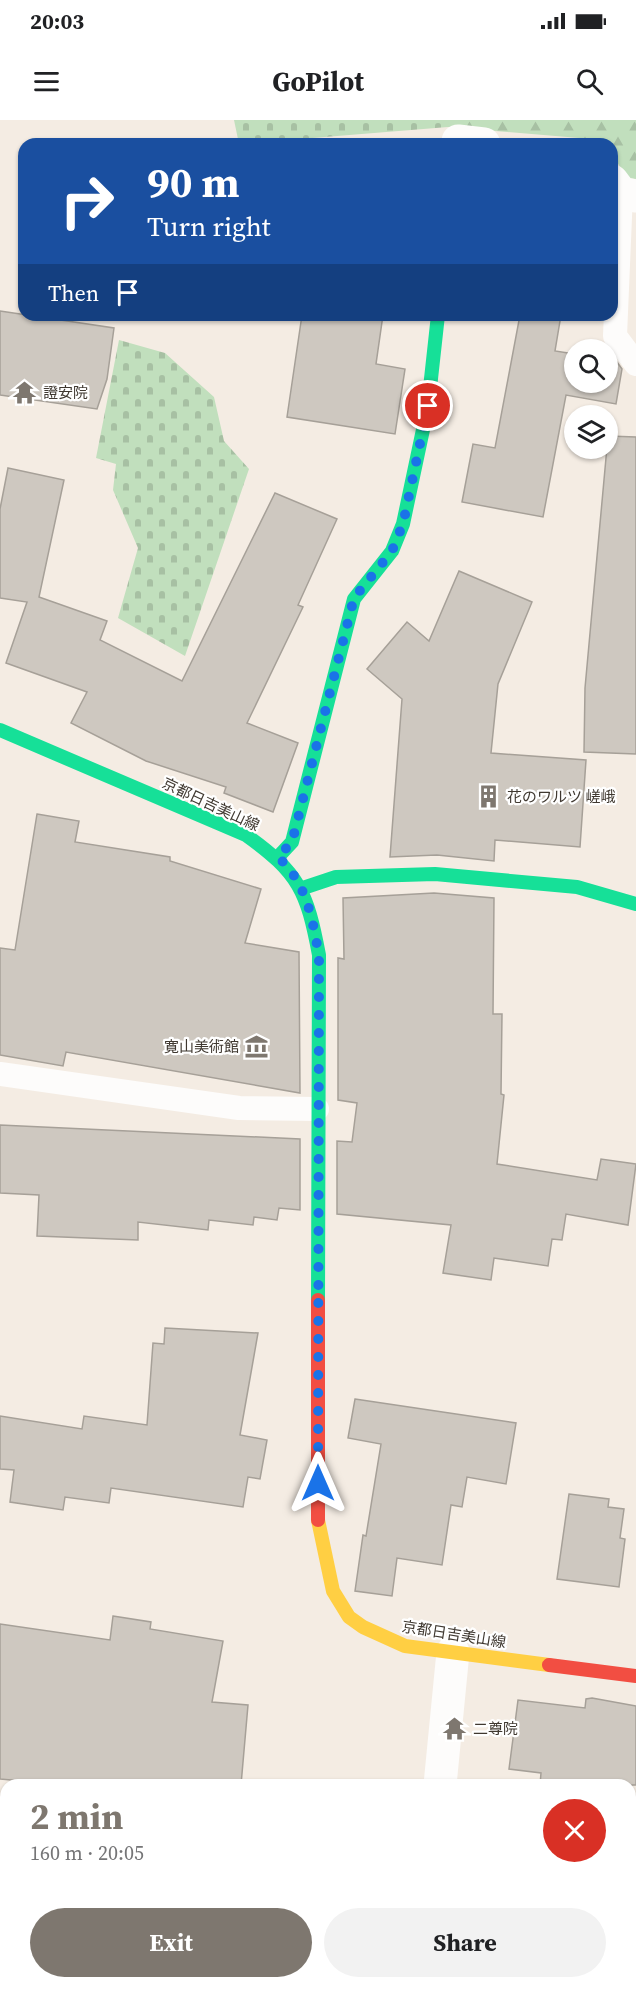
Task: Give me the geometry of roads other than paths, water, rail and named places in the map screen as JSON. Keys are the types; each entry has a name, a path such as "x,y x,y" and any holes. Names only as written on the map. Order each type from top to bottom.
{"main road":[{"path":"278,857 292,842 354,598 392,551 403,524 428,406 437,321"},
{"name":"京都日吉美山線","path":"0,730 246,835 278,857 293,871 303,888 319,956 318,1530 327,1571 341,1609 355,1624 380,1637 405,1646 636,1676"},
{"path":"303,888 336,877 435,874 577,887 636,904"}],"street":[{"path":"441,1779 453,1652"}],"lane":[{"path":"618,281 623,190"},
{"path":"616,321 615,336 636,364"},
{"path":"0,1074 239,1108 317,1110"}],"place":[{"name":"證安院","path":"25,392"},
{"name":"花のワルツ 嵯峨","path":"489,796"},
{"name":"寛山美術館","path":"257,1046"},
{"name":"二尊院","path":"455,1728"}]}
